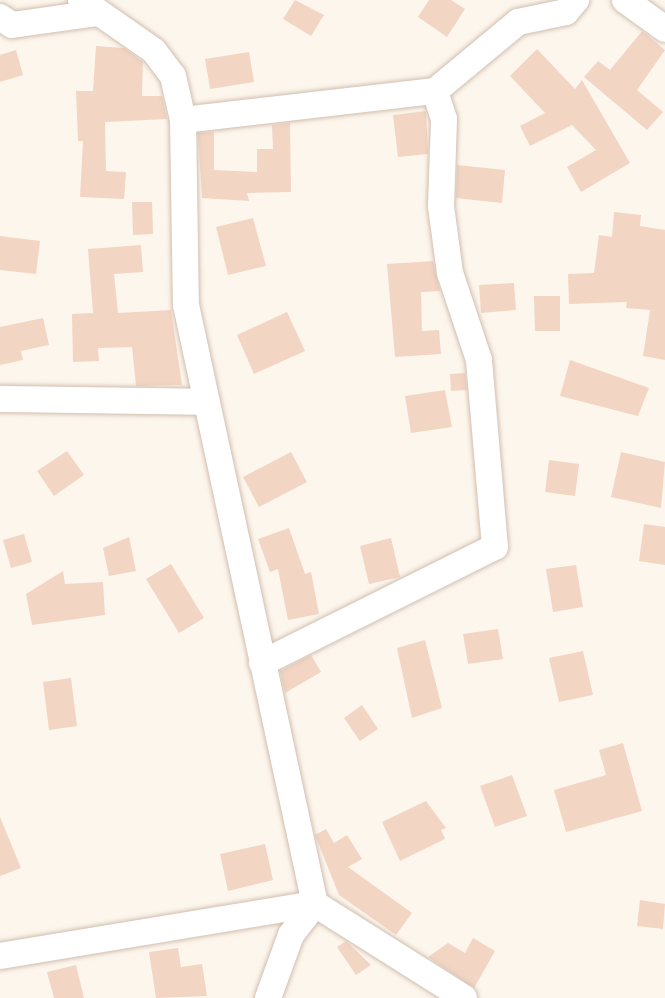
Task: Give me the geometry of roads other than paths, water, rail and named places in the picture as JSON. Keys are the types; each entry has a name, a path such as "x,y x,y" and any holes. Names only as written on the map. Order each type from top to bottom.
{"street":[{"path":"183,120 435,91 518,22 566,12 576,0"},
{"path":"625,0 665,29"},
{"path":"0,17 12,25 88,6 154,51 173,76 183,120 186,305 205,402 236,521 262,663 315,904"},
{"path":"262,663 495,547 479,360 450,273 441,206 444,119 435,91"},
{"path":"0,399 205,402"},
{"path":"268,998 291,935 315,904"},
{"path":"0,956 315,904 464,998"}]}
